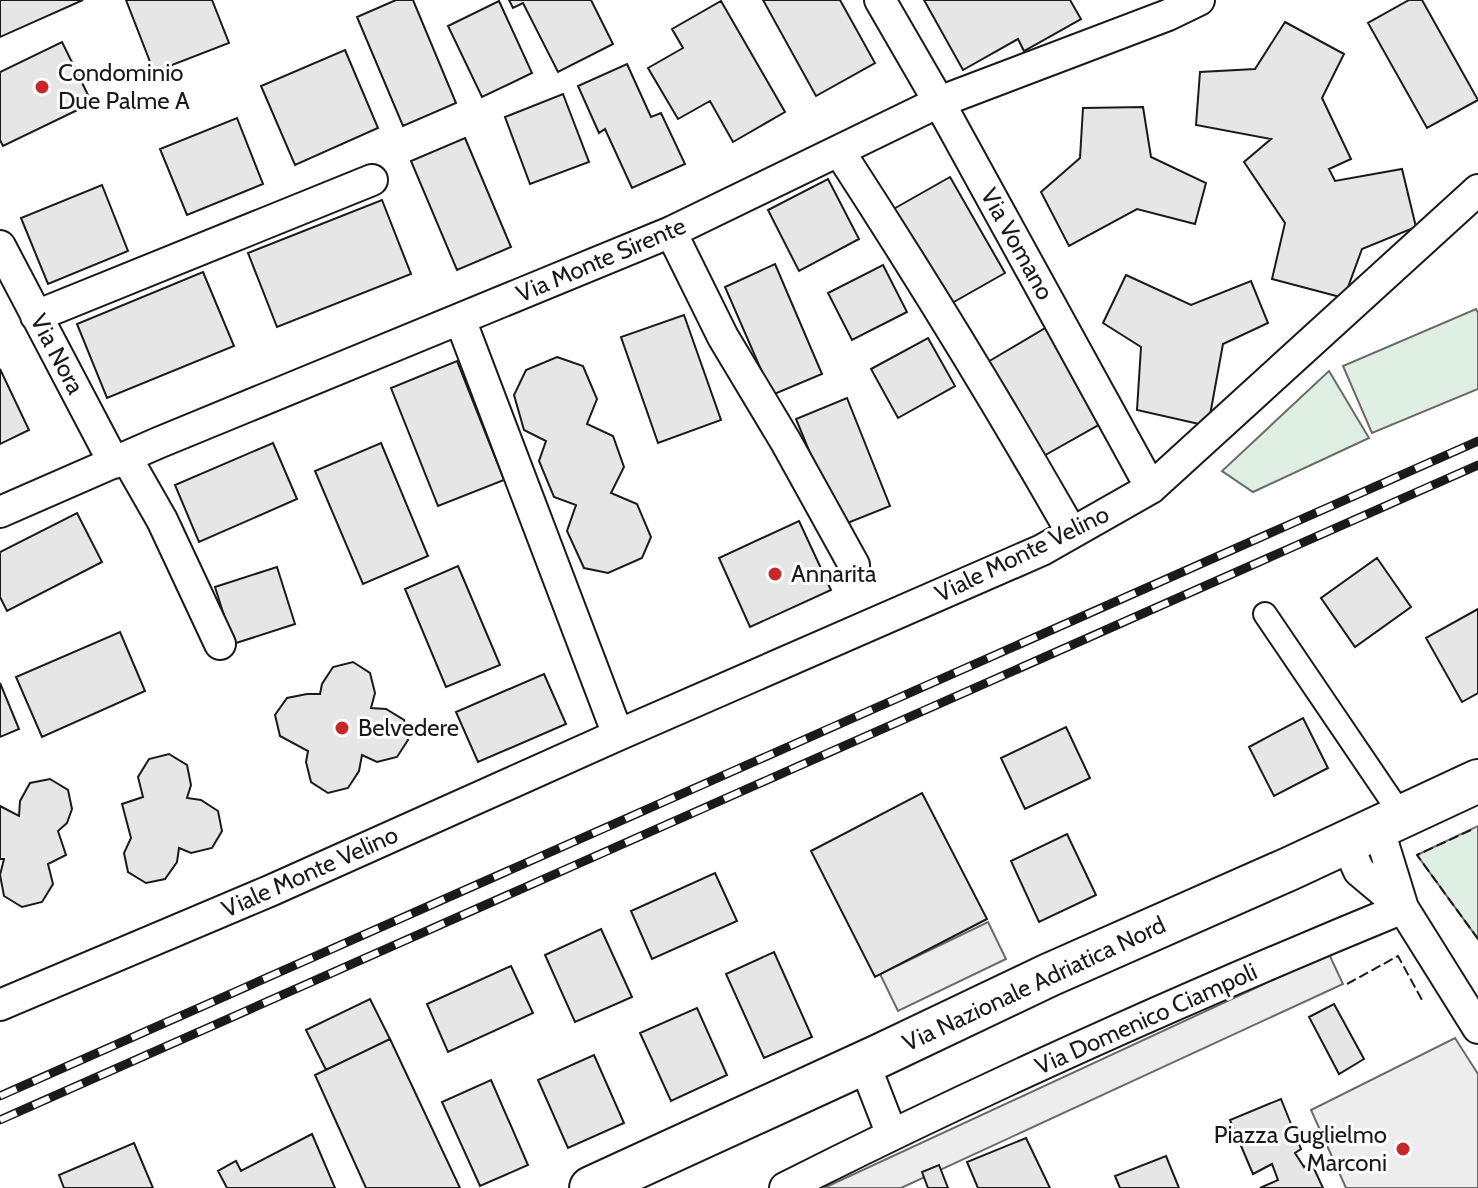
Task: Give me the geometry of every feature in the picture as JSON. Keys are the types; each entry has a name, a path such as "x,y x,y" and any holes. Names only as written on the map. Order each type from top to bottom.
{"main road":[{"name":"Via Nazionale Adriatica Nord","path":"591,1188 1049,975 1478,781"}],"street":[{"name":"Via Vomano","path":"880,0 1151,488"},
{"name":"Via Monte Sirente","path":"0,512 158,443 671,232 939,102 1168,15 1199,0"},
{"path":"839,151 1011,425 1072,533"},
{"path":"36,316 372,180"},
{"name":"Viale Monte Velino","path":"3,998 272,890 1042,550 1151,488 1478,190"},
{"path":"671,232 723,337 854,565"},
{"name":"Via Nora","path":"0,246 114,463 162,520 220,644"},
{"path":"460,319 618,735"},
{"path":"1265,614 1375,828 1403,908 1478,1028"},
{"name":"Via Domenico Ciampoli","path":"785,1188 1148,1016 1403,908"},
{"path":"864,1063 892,1135"}],"green space":[{"path":"1476,309 1478,389 1372,433 1343,366"},
{"path":"1329,371 1369,438 1253,492 1222,471"},
{"path":"1478,826 1478,939 1417,855"}],"shaded area":[{"path":"988,922 1006,959 898,1011 880,974"},
{"path":"1329,954 1343,984 901,1188 824,1188"},
{"name":"Piazza Guglielmo Marconi","path":"1455,1038 1478,1074 1478,1188 1346,1188 1311,1110"}],"building":[{"path":"0,0 83,0 0,37"},
{"path":"126,0 212,0 229,43 154,72"},
{"path":"396,0 413,0 456,103 403,126 357,17"},
{"path":"509,0 591,0 613,44 558,72 523,3 513,8"},
{"path":"763,0 840,0 875,63 816,96"},
{"path":"924,0 1070,0 1081,19 1024,51 1018,39 963,70"},
{"path":"1409,0 1422,0 1478,100 1427,128 1368,23"},
{"path":"499,1 532,73 482,97 448,26"},
{"path":"721,1 785,112 733,142 710,101 678,119 648,68 683,48 672,29"},
{"path":"1285,22 1344,54 1322,98 1351,159 1329,169 1335,181 1402,169 1416,227 1362,249 1344,298 1272,279 1285,223 1244,162 1271,139 1196,125 1200,72 1255,69"},
{"name":"Condominio Due Palme A","path":"62,42 92,103 3,146 0,140 0,72"},
{"path":"345,50 378,128 295,165 261,86"},
{"path":"627,64 651,117 661,113 685,164 632,188 605,129 599,133 578,86"},
{"path":"563,94 589,162 530,184 505,117"},
{"path":"1143,107 1151,157 1206,183 1195,224 1137,209 1069,246 1041,192 1080,158 1083,108"},
{"path":"237,118 263,184 187,215 160,149"},
{"path":"465,138 511,247 457,270 411,161"},
{"path":"950,177 1005,273 945,307 890,211"},
{"path":"828,179 859,239 799,271 768,210"},
{"path":"102,185 128,251 48,284 21,218"},
{"path":"382,200 411,274 277,327 248,253"},
{"path":"775,264 822,374 772,395 725,287"},
{"path":"883,265 907,312 852,340 828,293"},
{"path":"203,272 234,346 107,398 77,324"},
{"path":"1126,275 1191,305 1251,281 1268,323 1223,344 1208,426 1137,410 1141,347 1103,323"},
{"path":"684,315 721,420 658,443 621,337"},
{"path":"1047,327 1102,423 1040,458 986,363"},
{"path":"928,338 955,386 898,418 871,369"},
{"path":"557,357 583,366 597,399 587,424 613,436 624,467 611,493 637,504 651,537 642,558 608,573 584,568 567,531 576,505 554,497 539,461 546,441 524,430 514,395 526,370"},
{"path":"457,361 504,480 438,506 391,388"},
{"path":"0,369 29,430 0,444"},
{"path":"847,398 890,506 840,526 796,419"},
{"path":"273,443 297,499 199,542 175,485"},
{"path":"381,443 428,556 363,584 315,471"},
{"path":"77,513 102,562 7,611 0,597 0,552"},
{"name":"Annarita","path":"799,521 831,590 750,627 719,558"},
{"path":"1377,558 1411,607 1355,647 1321,598"},
{"path":"458,566 500,665 446,687 405,589"},
{"path":"277,567 295,624 233,644 215,587"},
{"path":"1478,609 1478,693 1462,702 1426,638"},
{"path":"120,632 145,691 42,737 16,677"},
{"name":"Belvedere","path":"353,662 370,673 375,693 371,708 386,709 404,720 408,740 397,757 377,762 362,755 359,771 348,788 328,793 311,782 306,762 308,751 280,736 275,715 287,698 320,694 322,684 333,667"},
{"path":"544,674 566,724 478,762 456,712"},
{"path":"0,683 19,729 0,737"},
{"path":"1303,718 1328,768 1274,796 1249,747"},
{"path":"1066,727 1090,778 1025,809 1001,758"},
{"path":"169,754 187,765 191,785 187,798 201,800 218,811 222,831 212,848 191,853 179,848 177,862 165,879 146,883 128,872 124,853 131,838 122,804 143,797 138,777 149,759"},
{"path":"50,779 68,790 72,809 67,823 58,831 66,855 48,864 53,884 42,902 22,907 4,896 0,875 4,859 0,859 0,806 19,816 20,801 30,783"},
{"path":"922,793 987,919 875,977 811,851"},
{"path":"1067,834 1096,895 1039,922 1011,861"},
{"path":"715,873 737,921 652,959 631,911"},
{"path":"601,929 632,997 575,1022 545,955"},
{"path":"774,952 812,1037 764,1058 726,974"},
{"path":"511,966 533,1013 448,1052 427,1004"},
{"path":"370,999 390,1039 326,1070 306,1030"},
{"path":"1334,1004 1364,1059 1339,1074 1309,1017"},
{"path":"697,1008 727,1075 671,1101 640,1033"},
{"path":"390,1039 460,1188 366,1188 315,1075"},
{"path":"594,1055 624,1123 568,1148 538,1080"},
{"path":"491,1080 528,1165 480,1186 442,1102"},
{"path":"1281,1099 1301,1149 1295,1153 1304,1167 1311,1162 1323,1188 1260,1188 1278,1180 1272,1164 1253,1174 1230,1120"},
{"path":"312,1134 335,1188 227,1188 218,1171 236,1161 241,1171"},
{"path":"1026,1138 1050,1188 978,1188 967,1162"},
{"path":"134,1143 153,1188 64,1188 59,1175"},
{"path":"1166,1156 1179,1188 1120,1188 1115,1176"},
{"path":"939,1165 948,1188 928,1188 922,1172"}],"railway":[{"path":"0,1096 1478,441"},
{"path":"0,1120 1478,465"}],"fence":[{"path":"1471,830 1417,855 1478,939"},
{"path":"1347,984 1398,956 1422,1000"}],"place":[{"name":"Condominio Due Palme A","path":"42,87"},
{"name":"Annarita","path":"775,574"},
{"name":"Belvedere","path":"342,728"},
{"name":"Piazza Guglielmo Marconi","path":"1403,1149"}]}
